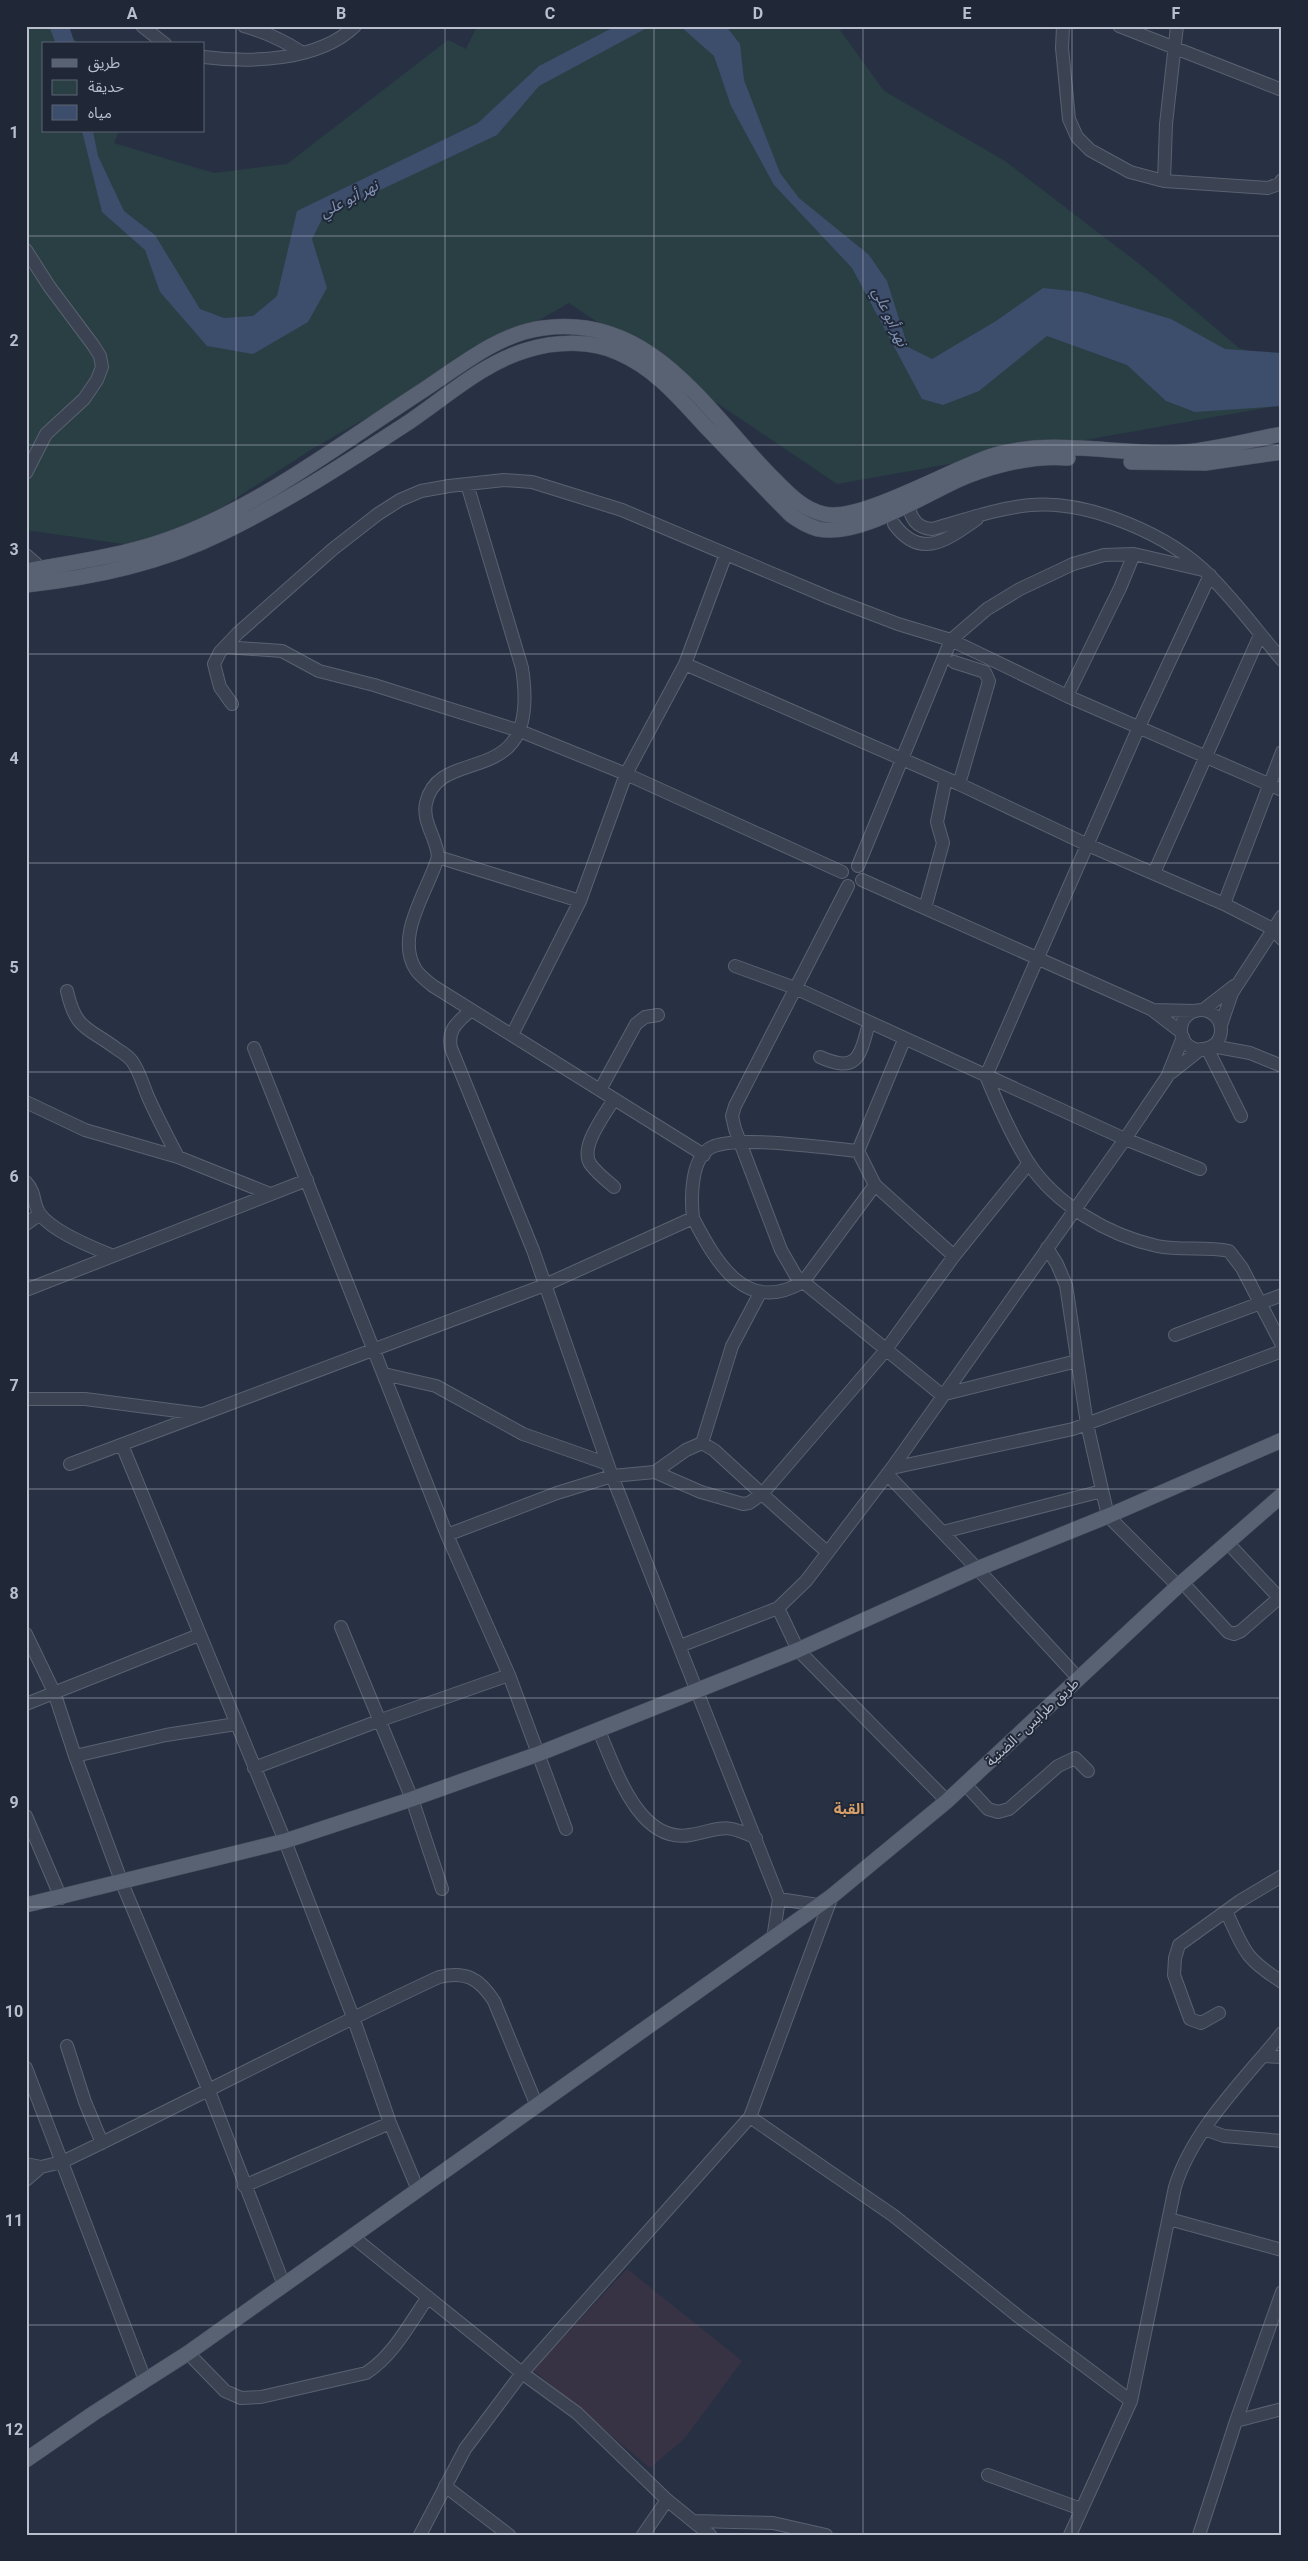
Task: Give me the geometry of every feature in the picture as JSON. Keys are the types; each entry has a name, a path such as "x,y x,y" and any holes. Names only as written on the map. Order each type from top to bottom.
{"main road":[{"path":"34,569 138,549 185,533 270,490 454,370 520,334 542,328 576,326 596,328 625,338 664,362 687,384 776,482 810,510 828,516 840,516 886,505 966,465 1000,454 1032,448 1186,452 1282,434"},
{"path":"26,584 108,572 179,552 224,532 273,507 484,370 527,350 553,345 598,345 632,359 655,374 767,491 802,522 816,528 832,530 854,526 908,504 966,476 1030,458 1060,457 1185,464 1237,460 1282,452"},
{"path":"454,370 464,384"},
{"path":"1237,460 1282,445"},
{"path":"310,464 319,478"},
{"path":"26,1905 122,1883 285,1841 412,1799 538,1754 698,1692 798,1650 978,1569 1108,1516 1282,1440"},
{"name":"طريق طرابس - الضنية","path":"26,2460 188,2353 832,1896 947,1801 1180,1584 1282,1495"}],"street":[{"path":"142,26 162,42"},
{"path":"244,26 270,34 301,52"},
{"path":"205,58 273,58 301,52 336,41 355,26"},
{"path":"1063,26 1062,48 1067,108 1072,127 1077,137 1098,156 1130,172 1164,182 1268,188 1279,184 1282,180"},
{"path":"1119,26 1176,50 1282,90"},
{"path":"1164,182 1166,124 1176,50 1177,26"},
{"path":"26,250 49,286 94,345 100,356 102,366 97,380 84,399 46,434 26,473"},
{"path":"232,704 220,687 214,664 225,648 326,556 378,514 400,500 421,492 504,480 532,482 622,510 898,624 951,640 1067,696 1282,790"},
{"path":"467,484 522,668 525,702 520,731 509,746 498,755 478,765 453,771 431,790 426,803 426,820 437,846 438,857 409,932 408,948 417,970 433,986 704,1155"},
{"path":"908,504 916,523 924,528 932,529 986,513 1032,505 1060,505 1078,508 1138,529 1174,549 1206,572 1282,660"},
{"path":"894,524 903,537 913,543 926,545 958,532 986,513"},
{"path":"512,1035 580,901 626,774 685,664 726,554"},
{"path":"858,866 951,640 987,609 1028,585 1091,558 1117,554 1134,554 1206,572"},
{"path":"1067,696 1120,588 1134,554"},
{"path":"26,555 34,569"},
{"path":"986,1076 1206,572"},
{"path":"1154,873 1260,636"},
{"path":"225,648 282,651 319,671 374,685 520,731 626,774 842,872"},
{"path":"954,662 984,672 989,681 959,784"},
{"path":"685,664 946,778 1088,845 1224,904 1273,929 1282,939"},
{"path":"1224,904 1282,752"},
{"path":"925,908 943,843 937,822 946,778"},
{"path":"438,857 580,901"},
{"path":"848,886 842,878 842,872 847,866 858,866"},
{"path":"848,886 855,886 862,880 863,872 858,866"},
{"path":"862,880 1151,1009 1182,1035 1190,1046 1250,1052"},
{"path":"848,886 734,1106 734,1123 788,1267 803,1282 885,1351 944,1395"},
{"path":"1167,1077 1219,1038 1228,1004 1238,983 1282,916"},
{"path":"735,966 795,988 904,1040 1125,1139 1200,1169"},
{"path":"680,1646 778,1608 806,1581 944,1395 1167,1077 1182,1035 1185,1019 1238,983"},
{"path":"67,991 71,1011 78,1021 91,1033 130,1058 138,1071 157,1116 178,1157"},
{"path":"1151,1009 1199,1010 1217,1018 1221,1027 1250,1052 1282,1066"},
{"path":"471,1010 453,1027 449,1037 450,1048 504,1176 610,1470 780,1899 773,1939"},
{"path":"600,1090 636,1024 645,1017 658,1015"},
{"path":"820,1057 846,1066 854,1061 863,1044 869,1023"},
{"path":"904,1040 858,1151 875,1185 954,1256"},
{"path":"254,1048 448,1535 509,1675 566,1829"},
{"path":"1207,1048 1241,1116"},
{"path":"986,1076 1029,1163 1059,1197 1074,1210 1121,1234 1157,1246 1184,1250 1229,1251 1242,1268 1282,1345"},
{"path":"614,1099 587,1145 587,1157 591,1165 614,1187"},
{"path":"26,1102 85,1130 178,1157 270,1194"},
{"path":"858,1151 741,1142 711,1148 704,1155 694,1178 691,1201 693,1218 710,1249 733,1278 742,1285 760,1293 772,1294 803,1282 875,1185"},
{"path":"384,1374 436,1386 523,1434 610,1470 655,1472 701,1492 736,1503 749,1503 762,1494 885,1351 954,1256 1029,1163"},
{"path":"26,1290 306,1180"},
{"path":"26,1182 35,1193 40,1214 49,1224 111,1256"},
{"path":"26,1224 40,1214"},
{"path":"70,1464 545,1286 693,1218"},
{"path":"1047,1248 1058,1264 1066,1285 1087,1424 1108,1516 1228,1632 1234,1634 1241,1631 1280,1600 1227,1542"},
{"path":"655,1472 686,1450 702,1443 732,1346 760,1293"},
{"path":"1175,1334 1282,1295"},
{"path":"889,1471 1087,1424 1282,1351"},
{"path":"944,1395 1077,1362"},
{"path":"26,1399 84,1399 206,1414"},
{"path":"702,1443 714,1450 827,1552"},
{"path":"122,1445 166,1549 198,1635 285,1841 353,2017 390,2122 418,2190"},
{"path":"448,1535 557,1493 610,1470"},
{"path":"889,1471 1078,1680"},
{"path":"943,1532 1102,1492"},
{"path":"778,1608 798,1650 947,1801"},
{"path":"341,1627 412,1799 442,1889"},
{"path":"26,1634 54,1692 75,1756 122,1883 209,2091 244,2186 284,2285"},
{"path":"26,1704 198,1635"},
{"path":"254,1768 381,1720 509,1675"},
{"path":"75,1756 166,1735 236,1724"},
{"path":"599,1731 632,1804 650,1823 673,1834 689,1835 726,1827 737,1829 756,1838"},
{"path":"965,1784 988,1809 998,1812 1009,1809 1058,1766 1074,1758 1088,1771"},
{"path":"26,1816 61,1898"},
{"path":"1219,2013 1200,2023 1190,2019 1174,1975 1174,1958 1179,1945 1226,1910 1282,1876"},
{"path":"420,2535 465,2449 522,2373 750,2117 832,1896"},
{"path":"780,1899 818,1905"},
{"path":"1226,1910 1252,1962 1282,1982"},
{"path":"26,2164 41,2167 62,2162 209,2091 353,2017 439,1977 453,1974 472,1978 484,1987 494,2001 537,2106"},
{"path":"1070,2535 1131,2401 1168,2219 1182,2164 1204,2129 1282,2033"},
{"path":"66,2046 85,2102 102,2143"},
{"path":"1263,2056 1282,2057"},
{"path":"26,2068 145,2380"},
{"path":"750,2117 894,2216 1019,2317 1131,2401"},
{"path":"244,2186 390,2122"},
{"path":"1204,2129 1224,2136 1282,2141"},
{"path":"26,2180 41,2167"},
{"path":"1168,2219 1282,2250"},
{"path":"353,2237 522,2373 564,2402 595,2428 667,2500 710,2535"},
{"path":"1199,2535 1236,2421 1282,2292"},
{"path":"188,2353 225,2391 240,2398 261,2397 366,2373 377,2366 428,2297"},
{"path":"1236,2421 1282,2409"},
{"path":"988,2475 1081,2508"},
{"path":"445,2486 509,2535"},
{"path":"643,2535 667,2500"},
{"path":"694,2521 774,2523 826,2535"}],"shaded area":[{"path":"627,2269 742,2361 685,2438 650,2468 533,2370"}],"green space":[{"path":"26,26 61,26 77,42 42,42 42,132 119,132 114,143 214,173 287,164 448,40 466,49 477,26 837,26 884,91 1005,161 1142,266 1239,348 1282,361 1282,405 837,484 569,303 312,449 158,549 26,530"}],"water":[{"path":"49,26 69,26 74,42 55,42"},
{"name":"نهر أبو علي","path":"616,26 675,26 645,29 539,86 497,135 323,217 312,239 327,288 308,322 253,354 207,346 160,292 145,250 102,212 82,132 93,132 98,156 124,211 155,235 200,309 224,318 253,316 277,296 297,211 478,123 539,66"},
{"name":"نهر أبو علي","path":"680,26 726,26 740,44 744,80 780,173 799,198 869,255 887,281 908,347 932,359 996,321 1043,288 1082,292 1171,319 1225,349 1282,353 1282,406 1195,412 1166,401 1127,365 1047,336 979,391 943,405 922,399 852,268 774,185 731,106 714,56"}],"district":[{"name":"القبة","path":"849,1809"}]}
